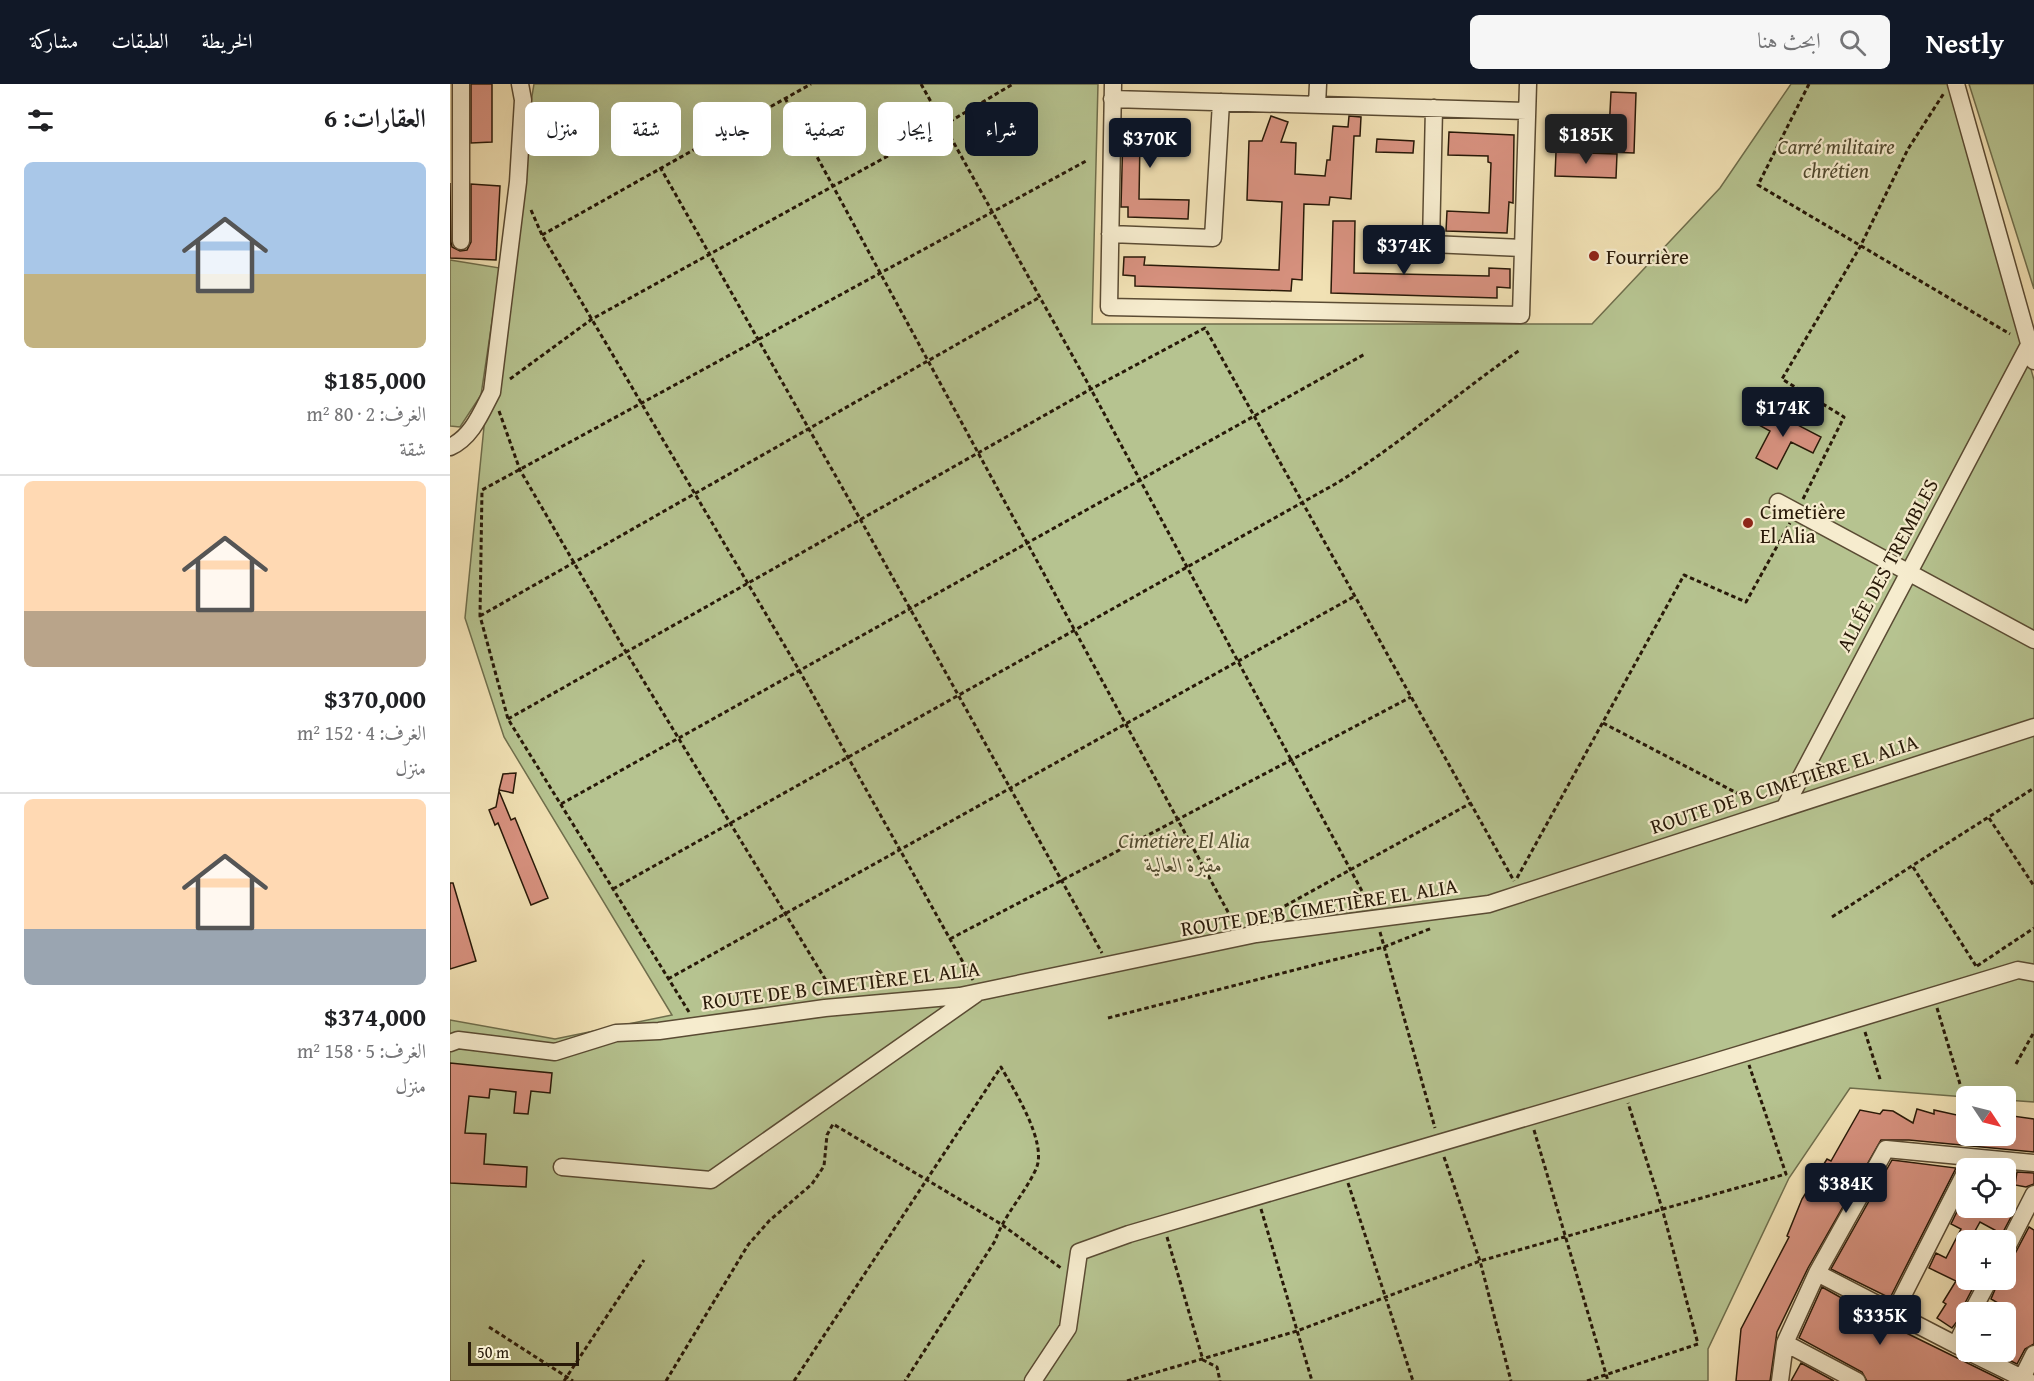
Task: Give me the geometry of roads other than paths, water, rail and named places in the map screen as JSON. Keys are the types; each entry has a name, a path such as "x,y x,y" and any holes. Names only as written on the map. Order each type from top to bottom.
{"street":[{"path":"461,84 461,241"},
{"path":"450,447 462,441 476,422 492,392 518,182 523,100 520,84"},
{"path":"1317,105 1318,84"},
{"path":"1527,111 1221,102 1113,91 1109,307 1521,315 1528,84"},
{"path":"1956,84 2032,353"},
{"path":"1110,234 1213,238 1221,102"},
{"path":"1434,108 1431,244 1522,248"},
{"name":"ALLÉE DES TREMBLES","path":"1778,809 2032,353"},
{"path":"1778,502 2034,640"},
{"name":"ROUTE DE B CIMETIÈRE EL ALIA","path":"450,1043 458,1040 555,1052 616,1033 697,1026 842,1006 980,992 1242,937 1489,904 2034,727"},
{"path":"1033,1381 1068,1328 1079,1252 1163,1224 1624,1089 2018,970 2034,973"},
{"path":"562,1167 711,1180 980,992"},
{"path":"1780,1381 1785,1343 1817,1273 1886,1149 1956,1162"},
{"path":"2016,1164 2034,1163"},
{"path":"1893,1315 1956,1191"},
{"path":"2016,1230 2034,1194"},
{"path":"1817,1273 1893,1315 1956,1345"},
{"path":"1785,1343 1857,1381"},
{"path":"1990,1362 2025,1379 2034,1354"}],"place":[{"name":"Fourrière","path":"1594,256"},
{"name":"Cimetière El Alia","path":"1748,523"}],"park label":[{"name":"Carré militaire chrétien","path":"1836,158"},
{"name":"Cimetière El Alia مقبرة العالية","path":"1184,852"}]}
